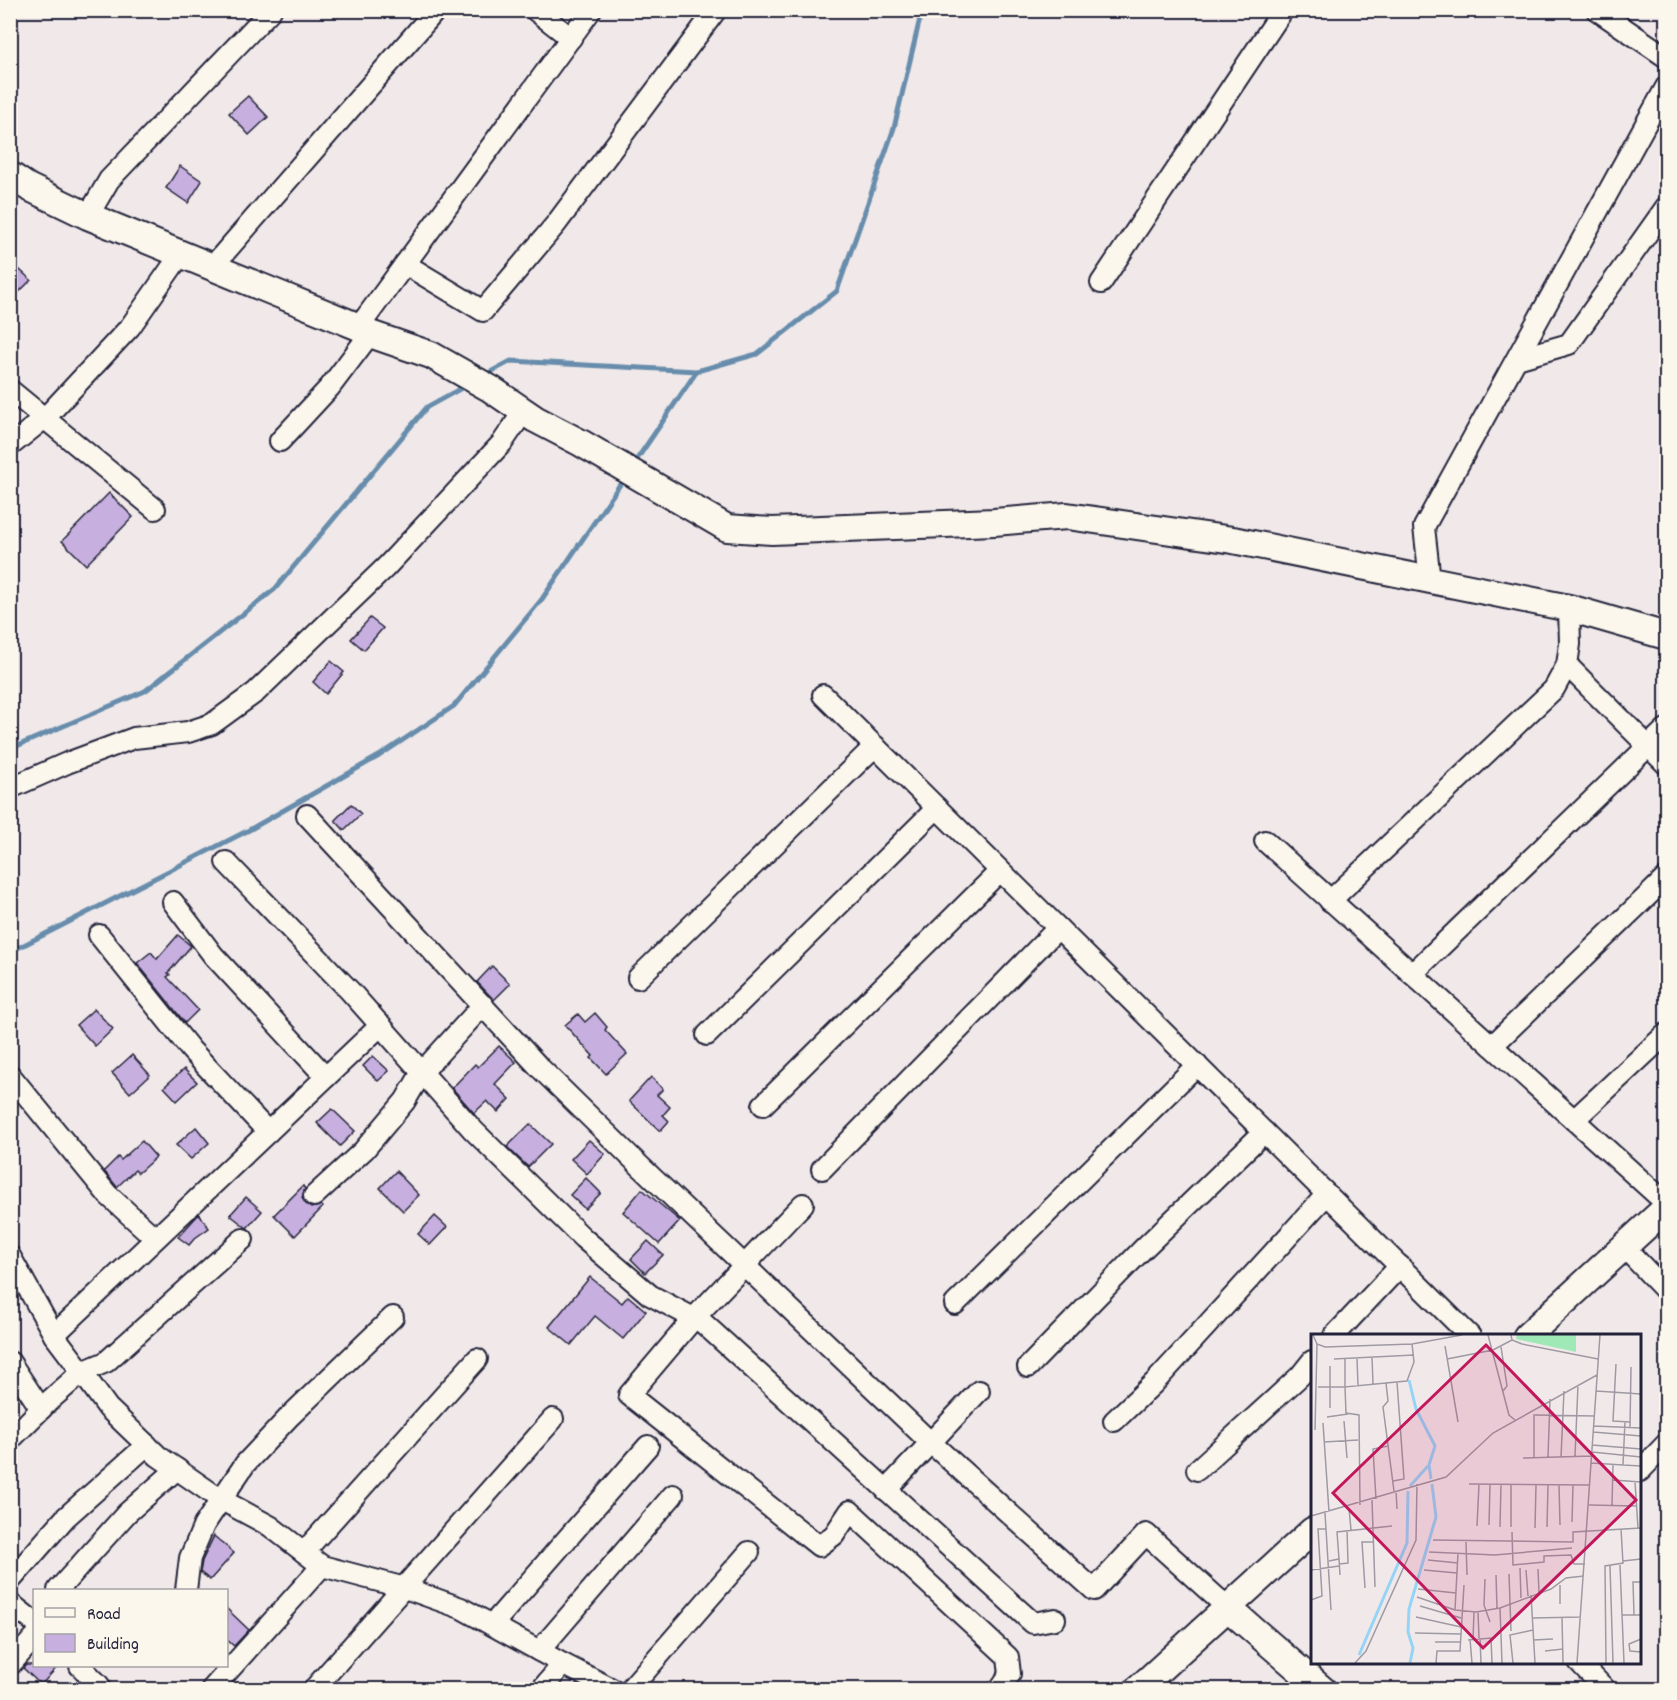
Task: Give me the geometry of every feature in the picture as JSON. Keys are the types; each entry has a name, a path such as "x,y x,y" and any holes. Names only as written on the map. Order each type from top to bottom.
{"street":[{"path":"88,216 109,180 271,10"},
{"path":"212,267 436,10"},
{"path":"535,10 571,38"},
{"path":"280,441 330,387 405,264 591,10"},
{"path":"405,264 483,311 556,224 716,10"},
{"path":"1101,283 1284,10"},
{"path":"1597,10 1666,57"},
{"path":"1431,580 1424,527 1666,87"},
{"path":"11,177 88,216 364,330 431,355 728,528 772,531 983,523 1067,516 1233,540 1569,608 1666,636"},
{"path":"1517,359 1569,344 1666,207"},
{"path":"10,446 46,417 130,327 181,254"},
{"path":"10,390 46,417 155,509"},
{"path":"10,788 67,763 134,738 188,732 212,724 239,705 256,692 386,567 502,443 524,411"},
{"path":"1330,901 1554,689 1567,665 1570,644 1569,608"},
{"path":"1567,665 1666,764"},
{"path":"823,695 1469,1334"},
{"path":"1412,974 1666,729"},
{"path":"638,978 875,747"},
{"path":"707,1035 937,808"},
{"path":"307,815 547,1075 930,1442 1094,1590 1146,1534 1323,1689"},
{"path":"1265,841 1666,1203"},
{"path":"226,862 381,1025 473,1130 583,1238 650,1295 703,1323 1033,1623 1055,1619"},
{"path":"763,1105 1000,871"},
{"path":"1492,1046 1666,878"},
{"path":"173,902 213,955 326,1077"},
{"path":"822,1169 1058,928"},
{"path":"99,935 191,1050 268,1132"},
{"path":"314,1196 364,1150 405,1101 422,1072 483,1005"},
{"path":"54,1335 381,1025"},
{"path":"1574,1120 1666,1034"},
{"path":"955,1304 1197,1065"},
{"path":"10,1075 108,1195 155,1238"},
{"path":"1028,1367 1143,1249 1264,1132"},
{"path":"1114,1421 1155,1382 1327,1194"},
{"path":"803,1204 694,1318 629,1395 819,1546 834,1535 850,1511 1008,1657 1010,1674 999,1689"},
{"path":"1528,1334 1666,1208"},
{"path":"10,1440 82,1372 106,1362 243,1239"},
{"path":"1624,1246 1666,1291"},
{"path":"10,1256 54,1335 108,1408 147,1445 177,1469 220,1499 270,1526 322,1566 405,1588 461,1608 562,1664 614,1689"},
{"path":"1335,1334 1400,1266"},
{"path":"186,1589 190,1558 204,1525 245,1464 290,1416 393,1317"},
{"path":"304,1552 477,1359"},
{"path":"10,1362 41,1409"},
{"path":"1197,1470 1300,1376 1311,1362"},
{"path":"886,1490 979,1391"},
{"path":"313,1689 553,1419"},
{"path":"10,1581 66,1517 147,1445"},
{"path":"492,1624 648,1446"},
{"path":"59,1589 127,1513 177,1469"},
{"path":"539,1651 673,1495"},
{"path":"1137,1689 1311,1532"},
{"path":"629,1689 749,1552"},
{"path":"211,1689 322,1566"},
{"path":"10,1604 33,1623"},
{"path":"10,1665 33,1626"},
{"path":"540,1689 562,1664"},
{"path":"1581,1664 1606,1689"},
{"path":"82,1667 99,1685 96,1689"}],"building":[{"path":"248,96 268,117 249,135 229,113"},
{"path":"180,166 202,181 188,203 166,188"},
{"path":"10,261 31,280 10,301"},
{"path":"109,493 133,517 86,565 62,541"},
{"path":"370,618 383,628 364,650 351,639"},
{"path":"331,661 344,672 326,694 313,682"},
{"path":"351,804 361,814 344,830 335,820"},
{"path":"178,935 191,946 167,977 198,1010 185,1023 137,963 151,952 157,959"},
{"path":"492,966 510,984 494,1000 477,982"},
{"path":"94,1009 113,1029 95,1046 76,1025"},
{"path":"595,1013 607,1027 605,1030 627,1054 606,1074 565,1025 578,1014 585,1022"},
{"path":"499,1046 516,1062 495,1084 510,1099 498,1112 487,1101 474,1113 452,1088 475,1064 478,1067"},
{"path":"132,1055 150,1075 130,1093 112,1073"},
{"path":"373,1056 389,1071 378,1081 363,1066"},
{"path":"184,1069 197,1082 177,1101 164,1087"},
{"path":"651,1077 663,1089 657,1095 670,1107 663,1115 669,1121 660,1131 629,1101"},
{"path":"332,1109 355,1131 340,1146 317,1123"},
{"path":"530,1124 551,1144 528,1167 507,1147"},
{"path":"196,1127 209,1143 191,1159 176,1145"},
{"path":"589,1140 605,1154 587,1174 571,1159"},
{"path":"142,1141 156,1157 138,1173 135,1170 117,1187 104,1171 118,1157 121,1160"},
{"path":"396,1171 419,1195 403,1211 380,1188"},
{"path":"586,1178 601,1193 585,1209 570,1195"},
{"path":"303,1186 305,1189 302,1198 306,1204 311,1208 321,1205 323,1207 295,1236 274,1215"},
{"path":"642,1189 680,1221 659,1244 623,1212"},
{"path":"246,1197 262,1211 247,1228 230,1215"},
{"path":"199,1214 209,1228 189,1245 178,1237"},
{"path":"435,1216 447,1227 430,1245 418,1234"},
{"path":"648,1241 663,1255 645,1273 631,1259"},
{"path":"590,1277 622,1303 628,1296 646,1311 623,1339 595,1316 571,1345 549,1327"},
{"path":"214,1536 234,1553 210,1580 200,1572 202,1561"},
{"path":"228,1610 249,1630 234,1646 228,1641"},
{"path":"26,1665 57,1667 41,1685 23,1668"}],"waterway":[{"path":"633,465 697,371 757,354 837,291 894,128 922,10"},
{"path":"483,376 511,361 697,371"},
{"path":"10,749 145,691 275,589 427,407 467,385"},
{"path":"10,952 249,830 379,756 454,706 542,599 625,477"}]}
